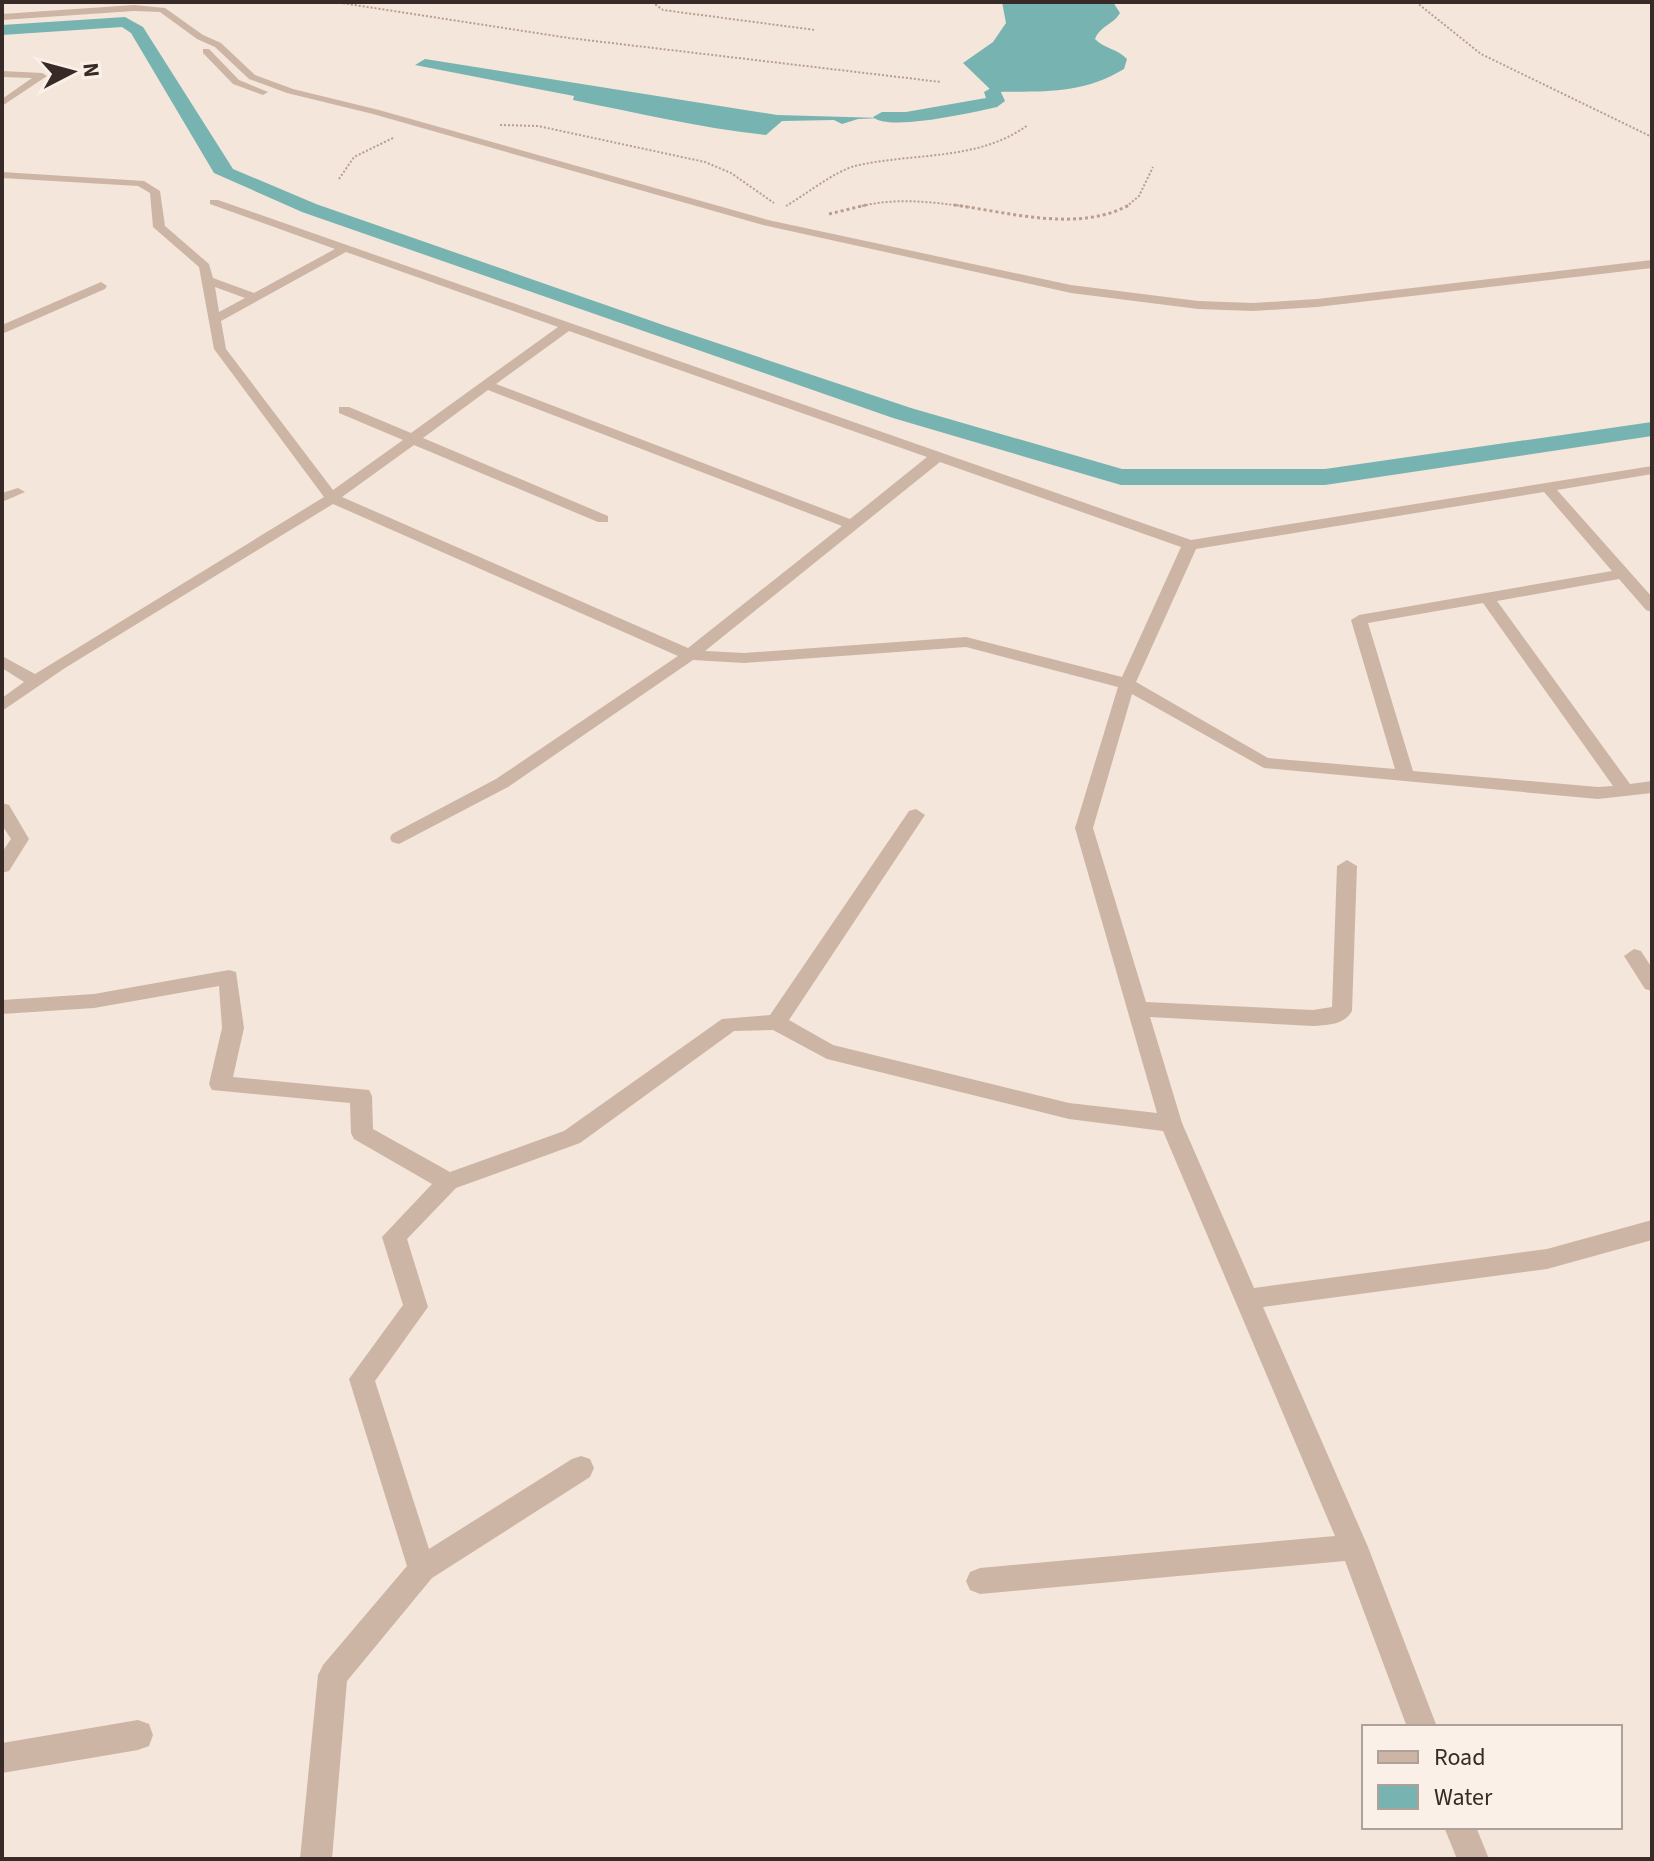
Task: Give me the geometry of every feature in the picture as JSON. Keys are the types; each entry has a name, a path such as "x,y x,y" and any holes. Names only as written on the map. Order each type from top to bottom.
{"street":[{"path":"2,17 134,8 162,10 200,37 218,45 252,77 290,91 781,226 1071,289 1198,305 1253,307 1652,264"},
{"path":"200,37 203,48 236,82 678,212 1028,292 1122,307 1244,318 1387,306 1652,275"},
{"path":"2,74 42,76 2,103"},
{"path":"429,138 444,132"},
{"path":"2,175 140,183 155,191 159,227 205,266 220,349 332,498 690,655 744,658 966,642 1127,684 1264,763 1598,793 1652,787"},
{"path":"214,202 1190,545 1652,470"},
{"path":"769,234 781,226"},
{"path":"215,319 345,248"},
{"path":"207,280 255,297"},
{"path":"2,330 101,286"},
{"path":"1377,296 1387,306"},
{"path":"2,706 59,664 332,498 567,326"},
{"path":"486,385 853,525"},
{"path":"344,410 603,519"},
{"path":"399,838 502,783 690,655 938,456"},
{"path":"1547,487 1652,607"},
{"path":"2,498 18,492"},
{"path":"1190,545 1127,684 1084,828 1171,1123 1354,1547 1421,1725"},
{"path":"1406,776 1359,620 1623,574"},
{"path":"1487,598 1625,790"},
{"path":"2,661 35,681"},
{"path":"2,809 20,839 2,867"},
{"path":"776,1022 916,815"},
{"path":"1137,1009 1313,1018 1331,1017 1342,1011 1347,866"},
{"path":"1634,956 1652,984"},
{"path":"2,1007 94,1001 229,977 233,1028 220,1084 361,1096 362,1133 448,1182"},
{"path":"422,1569 362,1379 416,1307 394,1237 448,1182 572,1137 729,1024 776,1022 827,1051 1069,1111 1171,1123"},
{"path":"1249,1299 1547,1259 1652,1230"},
{"path":"316,1859 333,1675 422,1569 581,1468"},
{"path":"980,1581 1354,1547"},
{"path":"2,1758 138,1735"},
{"path":"1461,1829 1473,1859"}],"path":[{"path":"335,2 584,40 941,82"},
{"path":"343,2 386,2"},
{"path":"652,2 663,10 815,30"},
{"path":"1416,2 1481,54 1652,137"},
{"path":"499,125 538,126 705,162 731,173 771,198 778,211 853,166 926,158 978,148 1014,135 1028,125"},
{"path":"339,179 354,153 409,132"},
{"path":"781,226 877,202 915,200 1066,219 1089,217 1131,203 1140,196 1153,167"}],"water":[{"path":"1002,2 1113,2 1120,13 1095,39 1127,59 1124,69 1077,87 993,92 963,63 993,42 1006,23"},
{"path":"425,59 777,115 882,118 858,119 842,124 834,120 782,121 766,135 742,132 645,115 573,100 574,96 415,65"}],"waterway":[{"path":"2,30 125,22 137,30 226,173 309,208 658,331 902,413 1121,477 1325,477 1652,429"},
{"path":"882,117 906,117 991,103 996,101 993,92"}]}
